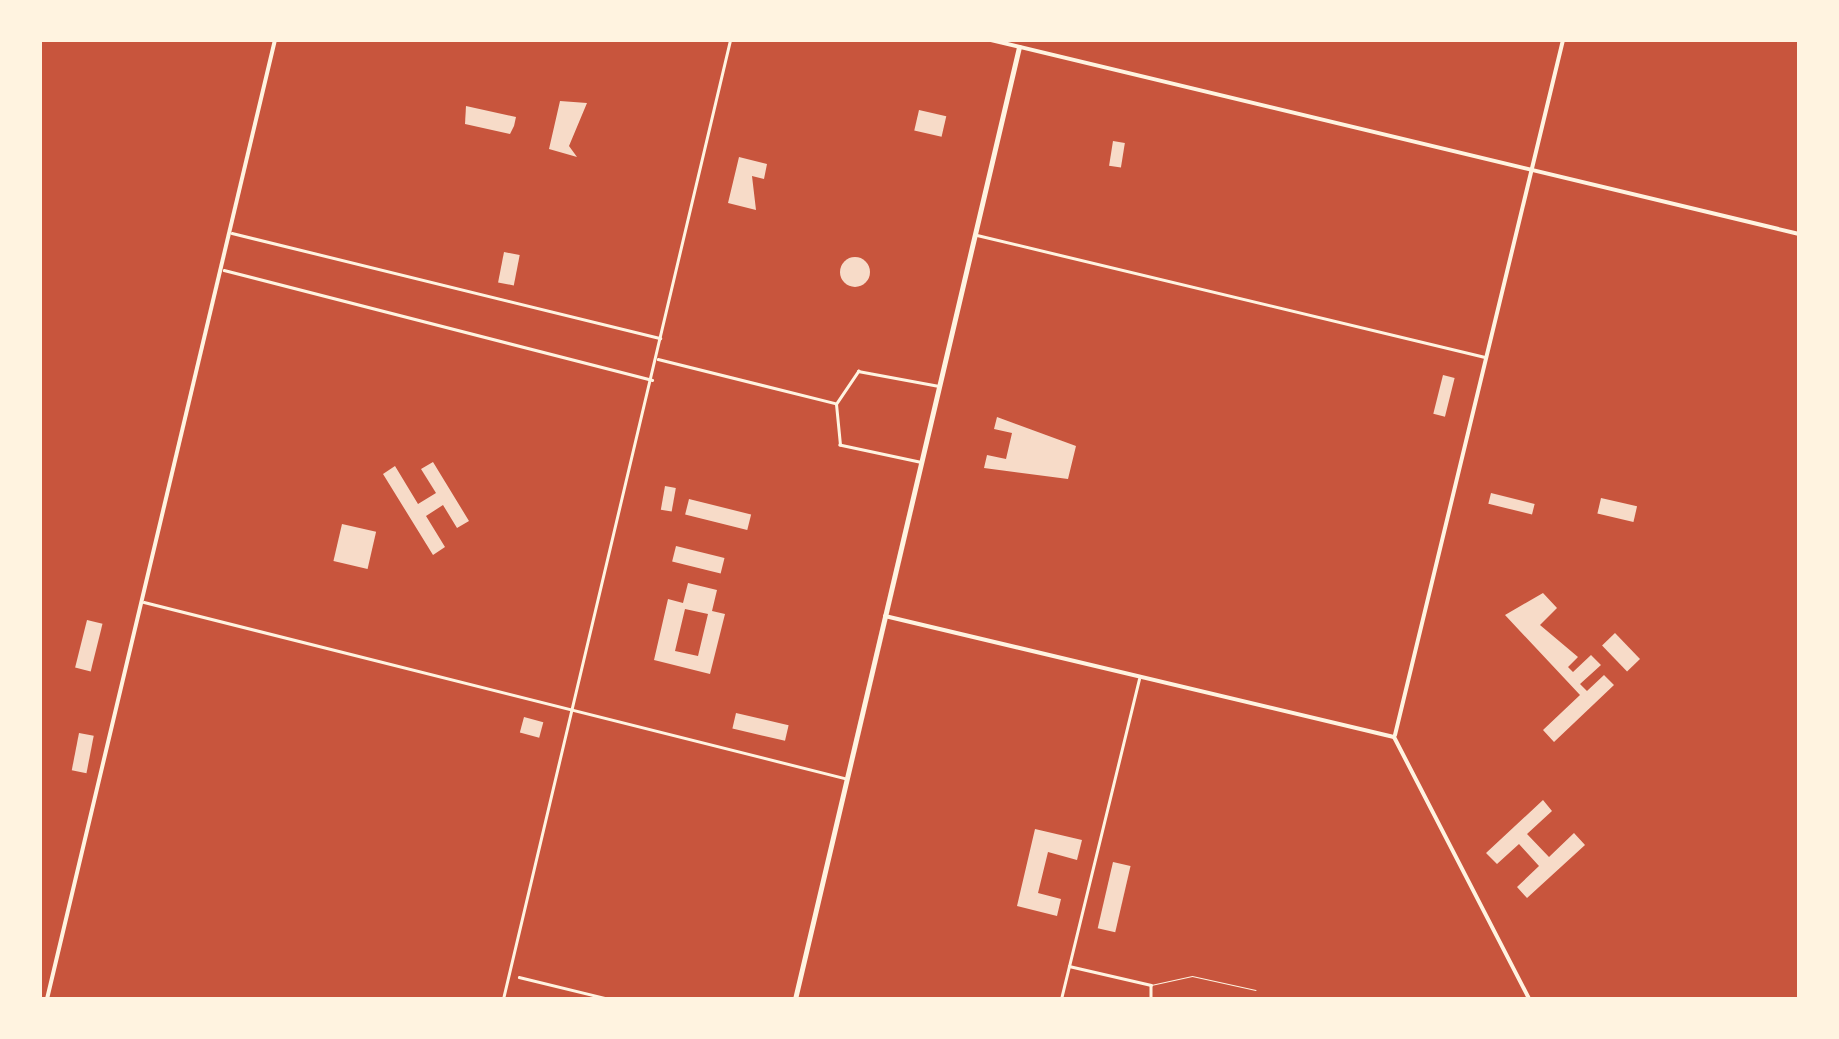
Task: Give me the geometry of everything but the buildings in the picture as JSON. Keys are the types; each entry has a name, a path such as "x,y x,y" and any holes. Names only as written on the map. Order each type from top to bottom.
{"main road":[{"path":"795,999 1019,43"}],"street":[{"path":"47,999 276,40"},
{"path":"503,999 730,40"},
{"path":"991,40 1019,43 1799,234"},
{"path":"1529,999 1394,736 1563,40"},
{"path":"232,234 661,339"},
{"path":"976,235 1488,358"},
{"path":"224,270 652,380"},
{"path":"656,359 836,404"},
{"path":"922,463 840,445 836,404 858,370 940,386"},
{"path":"142,602 846,779"},
{"path":"885,616 1394,736"},
{"path":"1061,999 1140,677"},
{"path":"1069,966 1150,985 1151,999"},
{"path":"509,974 610,999"}],"lane":[{"path":"1150,985 1192,976 1255,990"}]}
